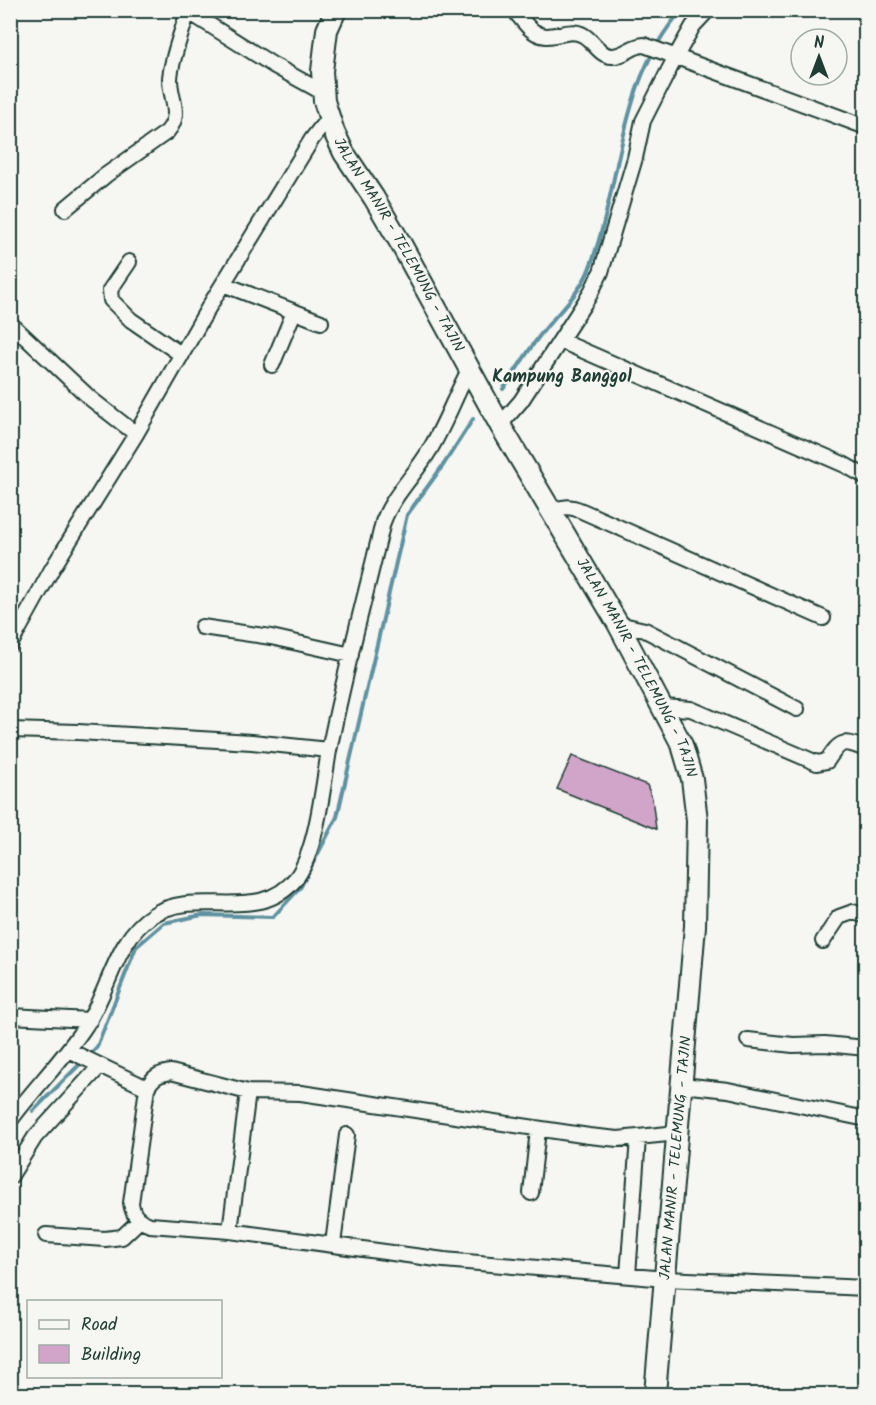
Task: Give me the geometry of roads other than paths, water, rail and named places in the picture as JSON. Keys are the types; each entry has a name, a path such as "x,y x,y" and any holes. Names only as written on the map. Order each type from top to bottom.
{"main road":[{"name":"JALAN MANIR - TELEMUNG - TAJIN","path":"336,10 327,30 323,52 324,93 330,117 344,153 390,226 500,425 618,624 682,745 692,779 697,820 695,926 655,1395"}],"street":[{"path":"513,10 534,32 546,37 575,33 584,36 605,55 611,57 644,45 866,127"},
{"path":"500,425 521,401 589,296 601,272 635,158 643,121 673,57 693,26 708,10"},
{"path":"65,208 106,174 167,132 173,125 176,112 171,70 188,11 273,65 324,93"},
{"path":"10,645 52,569 136,434 223,284 312,139 330,117"},
{"path":"129,262 110,290 111,300 132,320 182,355"},
{"path":"223,284 321,322"},
{"path":"272,365 294,312"},
{"path":"10,323 92,399 136,434"},
{"path":"561,341 845,465 866,477"},
{"path":"10,1121 74,1053 127,941 142,924 155,914 177,906 200,903 255,903 268,900 296,879 306,862 351,655 389,505 415,474 431,448 470,370"},
{"path":"550,512 560,507 571,507 582,511 823,618"},
{"path":"618,624 645,630 797,709"},
{"path":"202,627 271,637 351,655"},
{"path":"663,706 691,709 817,762 827,761 837,745 842,742 849,742 866,749"},
{"path":"10,730 252,742 329,750"},
{"path":"823,941 839,917 853,912 866,916"},
{"path":"10,1016 90,1020"},
{"path":"748,1040 793,1046 825,1044 866,1048"},
{"path":"74,1053 147,1088"},
{"path":"10,1177 35,1137 98,1065"},
{"path":"678,1133 618,1139 538,1130 301,1093 249,1092 171,1072 159,1074 152,1079 147,1088 131,1203 133,1215 139,1221 150,1225 230,1231 444,1260 666,1278 866,1288"},
{"path":"682,1085 728,1090 866,1119"},
{"path":"230,1231 249,1092"},
{"path":"531,1193 538,1130"},
{"path":"333,1244 347,1135"},
{"path":"628,1275 638,1138"},
{"path":"46,1235 105,1239 122,1237 139,1221"}],"waterway":[{"path":"503,389 586,276 601,234 633,100 645,68 661,38 682,10"},
{"path":"89,1055 97,1047 136,947 164,923 202,915 273,917 300,888 337,817 407,515 473,419"},
{"path":"33,1111 84,1060"}],"district":[{"name":"Kampung Banggol","path":"562,377"}]}
